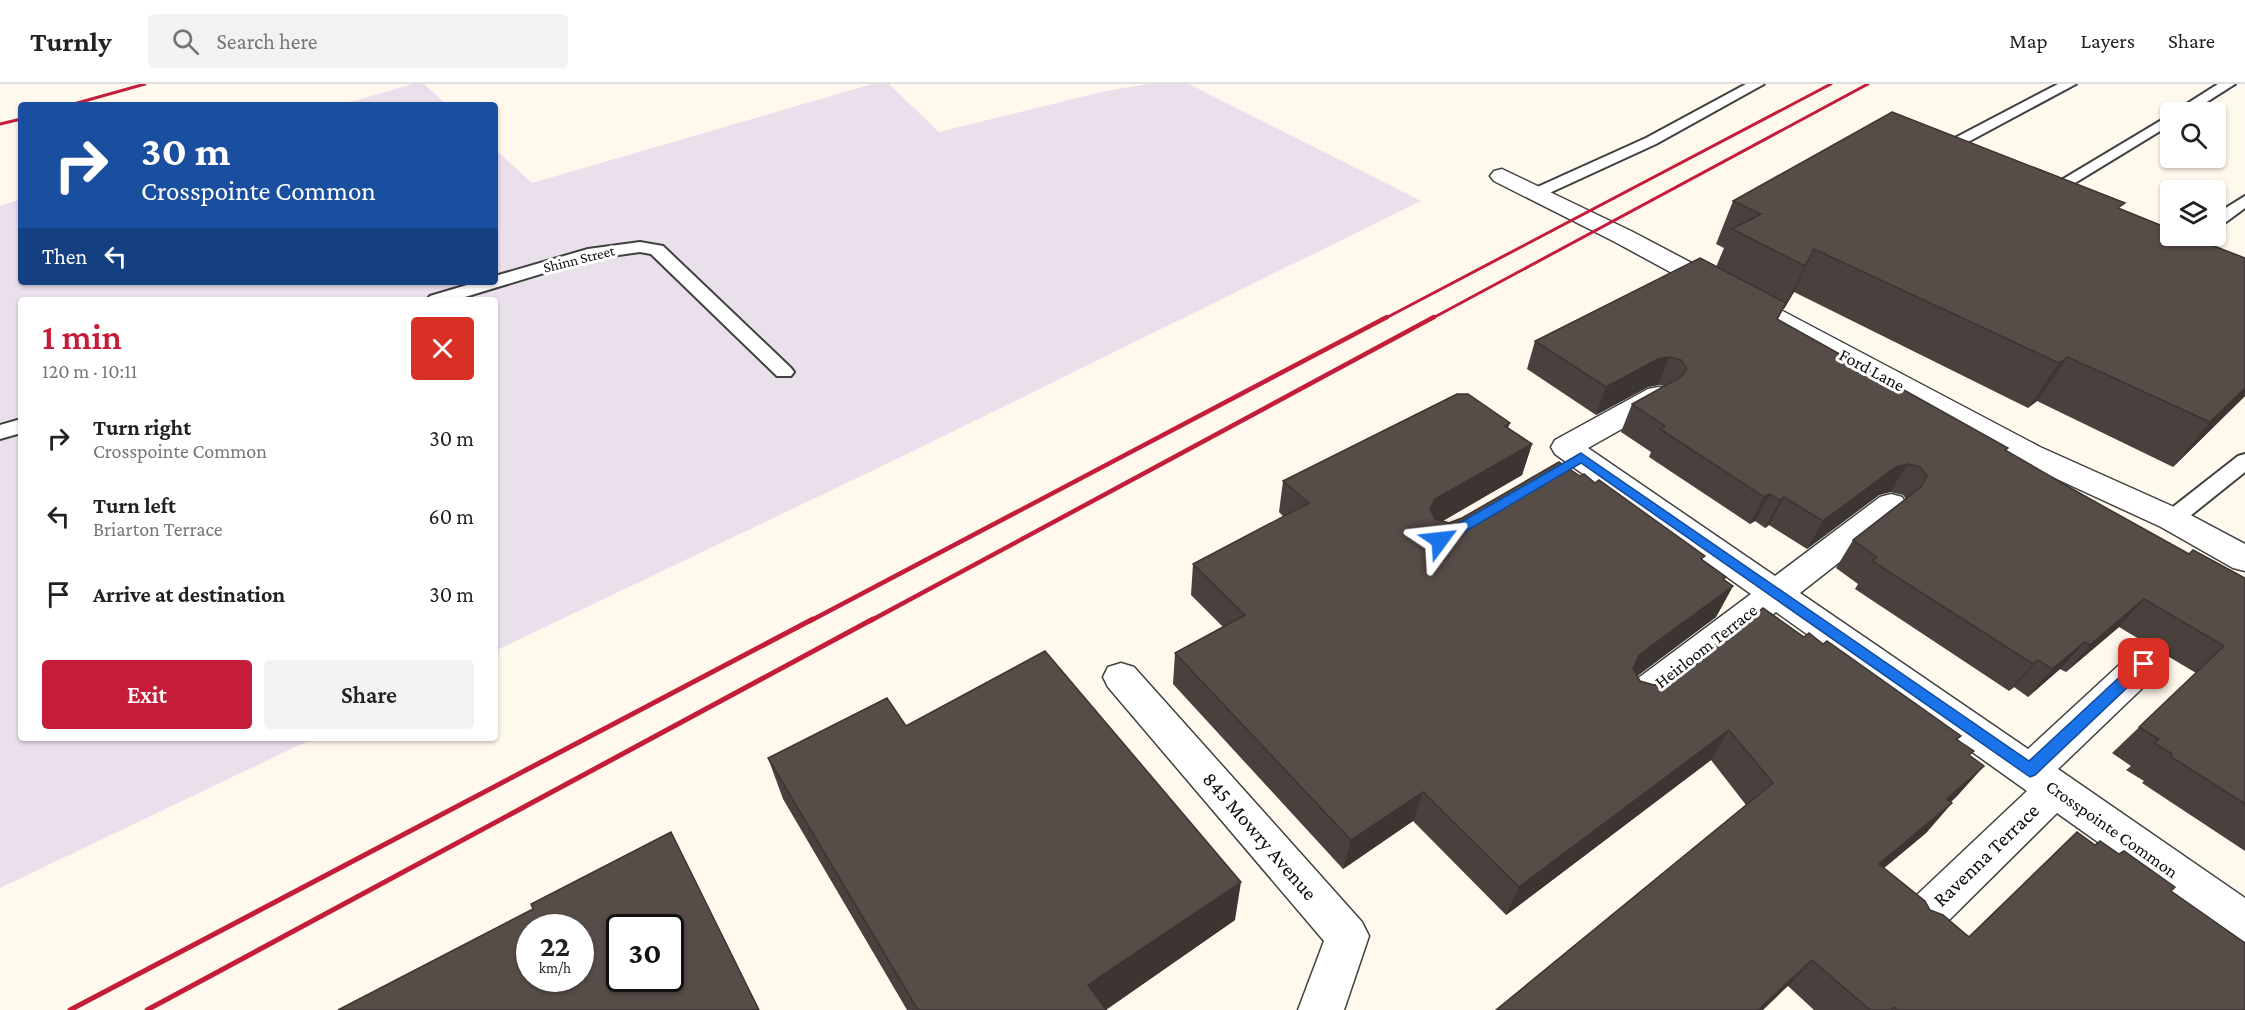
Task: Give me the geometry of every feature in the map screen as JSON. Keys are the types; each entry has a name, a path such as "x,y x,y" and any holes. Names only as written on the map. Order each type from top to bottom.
{"street":[{"name":"Ford Lane","path":"1502,176 1539,192 2029,454 2172,519 2245,559"},
{"name":"Crosspointe Common","path":"1658,396 1566,460 1774,593 2245,922"},
{"name":"Heirloom Terrace","path":"1638,699 1891,505"},
{"name":"Ravenna Terrace","path":"1917,922 2144,664"},
{"name":"845 Mowry Avenue","path":"1122,677 1347,936 1321,1010"}],"lane":[{"path":"1539,192 1651,141 1757,84"},
{"path":"1928,158 2069,84"},
{"path":"2198,102 2228,84"},
{"path":"2032,202 2160,125"},
{"path":"2226,214 2245,201"},
{"name":"Shinn Street","path":"498,281 588,254 640,247 657,250 784,372"},
{"name":"Shinn Street","path":"446,297 486,285"},
{"path":"0,432 18,427"},
{"path":"2172,519 2244,463"}],"shaded area":[{"path":"412,84 424,84 444,102 351,102"},
{"path":"872,84 889,84 939,132 1101,92 1147,84 1189,84 1421,201 901,457 498,650 498,297 18,297 18,741 308,741 0,888 0,206 18,200 18,285 498,285 498,152 532,183"}],"building":[{"path":"1892,112 2125,203 2118,208 2160,225 2160,246 2214,246 2245,258 2245,388 2210,422 2068,357 2059,363 1814,249 1805,266 1732,229 1761,214 1733,201"},
{"path":"1700,258 1786,303 1777,319 2008,448 2005,450 2189,554 2193,550 2245,578 2245,804 2170,756 2172,754 2154,743 2159,739 2139,727 2224,646 2144,599 2090,645 2085,642 2052,669 2038,660 2033,664 1872,561 1877,557 1853,540 1921,487 1927,476 1920,467 1908,464 1896,467 1823,521 1784,497 1780,500 1770,494 1764,497 1660,429 1665,426 1632,404 1681,377 1687,369 1681,360 1669,357 1658,359 1606,387 1535,341"},
{"path":"1457,394 1468,394 1510,423 1505,426 1532,444 1435,499 1430,509 1435,519 1449,523 1462,518 1559,462 1580,476 1584,474 1595,483 1599,480 1705,556 1701,559 1726,577 1723,579 1733,586 1639,655 1633,669 1640,681 1654,685 1668,681 1763,608 1804,637 1809,633 1823,644 1827,641 1961,736 1956,739 1974,751 1969,755 1984,766 1947,799 1952,803 1879,864 1925,901 1930,910 1943,915 1969,937 2077,832 2095,845 2100,841 2119,854 2124,851 2175,887 2171,891 2245,943 2245,1010 1898,1010 1894,1007 1891,1010 1870,1010 1812,960 1758,1010 1496,1010 1773,783 1729,730 1519,887 1423,792 1351,840 1175,653 1245,615 1193,564 1309,503 1283,481"},
{"path":"1045,651 1241,882 1088,985 1106,1010 918,1010 768,758 887,698 906,726"},
{"path":"671,832 759,1010 338,1010 516,918 516,992 594,992 594,914 523,914 533,909 531,904"}],"railway":[{"path":"81,102 145,84"},
{"path":"1384,319 1831,84"},
{"path":"1431,319 1868,84"},
{"path":"0,124 18,120"},
{"path":"810,621 1387,317"},
{"path":"870,621 1434,317"},
{"path":"70,1010 813,619"},
{"path":"147,1010 873,619"}],"route":[{"path":"1440,540 1581,457 2030,771 2144,664"}]}
